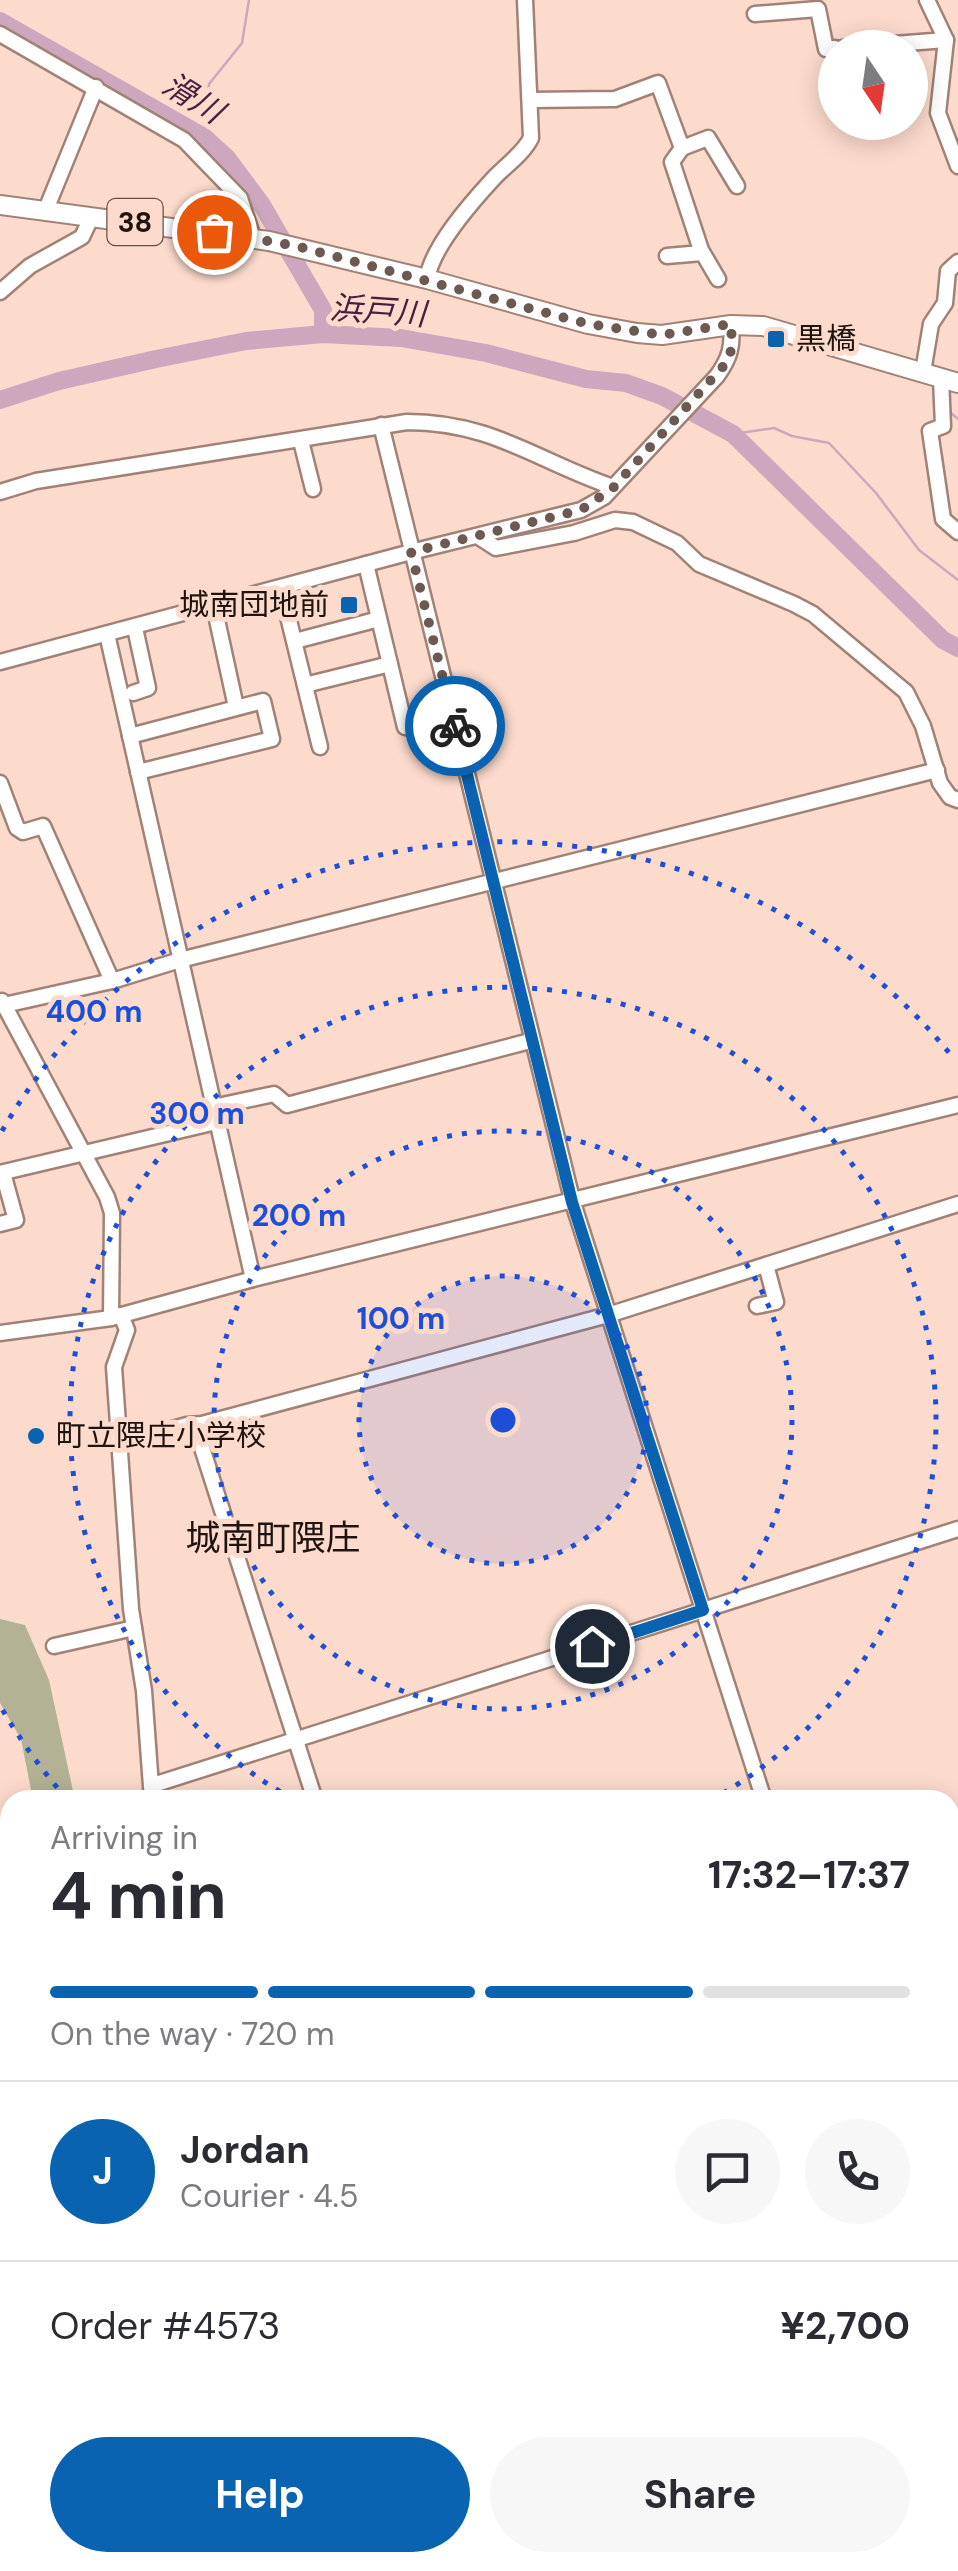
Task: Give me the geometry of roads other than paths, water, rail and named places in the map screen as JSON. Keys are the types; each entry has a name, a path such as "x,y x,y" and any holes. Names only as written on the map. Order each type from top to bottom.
{"main road":[{"name":"38","path":"0,204 296,246 636,334 662,335 731,324 788,332 940,378"}],"street":[{"path":"426,279 430,261 444,242 490,182 531,138 525,0"},
{"path":"927,0 946,40 938,113 958,166"},
{"path":"756,14 818,9 822,30"},
{"path":"0,34 184,140 240,198 261,239"},
{"path":"928,41 946,40"},
{"path":"530,100 615,98 658,83 682,148"},
{"path":"46,212 96,87"},
{"path":"718,279 702,253 672,162 682,148 708,138 738,186"},
{"path":"0,292 30,266 82,237 91,218"},
{"path":"667,256 702,253"},
{"path":"958,262 948,270 945,303 931,324 940,378 942,426 930,432 943,519 958,532"},
{"path":"0,662 581,510 616,484 729,360 731,324"},
{"path":"0,492 56,478 382,425 451,423 488,433 616,484"},
{"path":"382,425 572,1202 761,1790"},
{"path":"301,441 313,489"},
{"path":"479,537 496,548 574,533 615,520 633,522 678,543 699,564 813,614 890,676 915,706 940,784 950,797 958,800"},
{"path":"366,564 405,726"},
{"path":"281,588 320,747"},
{"path":"214,606 236,707"},
{"path":"295,641 380,619"},
{"path":"132,692 148,688 134,628"},
{"path":"108,634 253,1279"},
{"path":"305,685 390,664"},
{"path":"130,736 263,702 272,738 138,772"},
{"path":"152,1790 144,1690 134,1628 114,1367 127,1330 116,1316 112,1213 84,1153 1,1003 112,980 937,770"},
{"path":"0,783 17,828 23,832 43,826 112,980"},
{"path":"0,1224 16,1220 2,1173 84,1153 274,1094 287,1105 530,1041"},
{"path":"0,1334 78,1325 116,1316 958,1105"},
{"path":"121,1443 608,1315 958,1204"},
{"path":"756,1306 776,1302 766,1265"},
{"path":"195,1426 312,1790"},
{"path":"160,1790 296,1740 958,1529"},
{"path":"54,1646 134,1628"}],"waterway":[{"path":"204,137 209,84 242,43 249,0"},
{"name":"滑川","path":"0,21 204,137 227,158 262,205 323,310 323,334"},
{"name":"浜戸川","path":"0,400 59,381 156,359 246,341 323,334 401,338 486,353 586,379 626,383 662,396 733,434 943,640 958,648"},
{"path":"950,412 958,419"},
{"path":"733,434 774,428 829,443 876,493 919,550 958,580"}],"place":[{"name":"黒橋","path":"776,339"},
{"name":"城南団地前","path":"349,605"},
{"name":"町立隈庄小学校","path":"36,1436"}],"district":[{"name":"城南町隈庄","path":"273,1538"}]}
